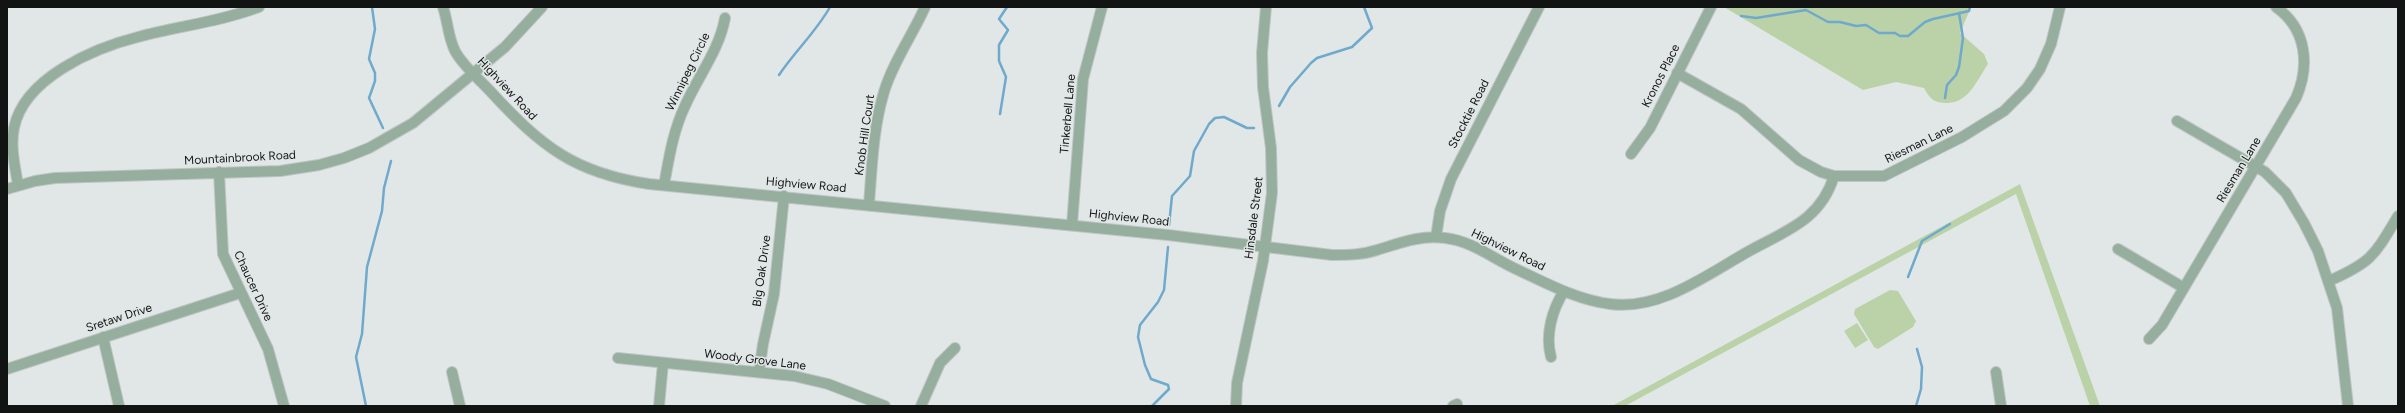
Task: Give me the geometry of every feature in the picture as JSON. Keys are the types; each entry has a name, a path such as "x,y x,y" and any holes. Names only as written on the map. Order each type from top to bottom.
{"street":[{"path":"18,185 13,156 14,128 22,107 43,81 92,54 116,44 137,37 221,20 259,7"},
{"name":"Highview Road","path":"443,7 452,45 461,59 528,131 565,158 606,176 664,185 869,204 1350,255 1377,250 1413,238 1436,237 1458,241 1478,248 1500,261 1564,291 1583,298 1615,304 1642,303 1669,294 1803,221 1822,204 1834,176"},
{"name":"Mountainbrook Road","path":"7,189 18,185 55,178 306,167 344,158 369,148 413,124 505,47 542,7"},
{"name":"Knob Hill Court","path":"869,204 874,142 884,92 898,58 925,7"},
{"name":"Tinkerbell Lane","path":"1072,225 1083,80 1102,7"},
{"name":"Hinsdale Street","path":"1236,406 1238,383 1265,247 1272,193 1273,168 1263,87 1262,53 1266,7"},
{"name":"Stocktie Road","path":"1436,237 1440,211 1451,179 1538,7"},
{"name":"Kronos Place","path":"1631,154 1650,128 1711,7"},
{"name":"Riesman Lane","path":"1677,73 1741,109 1799,160 1834,176 1884,176 1962,137 2004,111 2027,88 2040,69 2051,44 2060,7"},
{"name":"Riesman Lane","path":"2149,339 2162,326 2256,168 2296,98 2304,80 2305,58 2299,35 2292,22 2276,7"},
{"name":"Winnipeg Circle","path":"664,185 672,142 679,120 715,51 726,18"},
{"path":"2177,121 2270,176 2286,193 2315,244 2329,281 2337,308 2346,406"},
{"name":"Chaucer Drive","path":"219,172 222,248 227,266 268,349 284,406"},
{"name":"Big Oak Drive","path":"759,372 763,344 774,294 784,196"},
{"path":"2329,281 2354,270 2369,260 2398,216"},
{"path":"2118,248 2184,288"},
{"path":"1551,357 1548,340 1550,327 1559,298 1564,291"},
{"name":"Sretaw Drive","path":"7,369 240,293"},
{"path":"103,337 119,406"},
{"path":"922,406 940,363 955,348"},
{"name":"Woody Grove Lane","path":"618,358 794,376 828,384 885,406"},
{"path":"659,406 663,363"},
{"path":"452,372 460,406"},
{"path":"1996,372 2001,406"}],"green space":[{"path":"1724,7 1971,7 1960,33 1984,54 1988,64 1972,89 1962,99 1955,102 1948,103 1933,100 1924,88 1896,82 1863,90"},
{"path":"2020,184 2100,406 2090,406 2016,194 1625,406 1612,406"},
{"path":"1890,290 1898,291 1916,321 1913,327 1878,349 1874,347 1854,314 1855,309"},
{"path":"1857,323 1868,340 1855,348 1844,331"}],"waterway":[{"path":"372,7 375,29 369,59 375,73 375,81 369,98 383,128"},
{"path":"779,75 830,7"},
{"path":"1000,114 1006,77 999,61 999,45 1008,30 999,19 1007,7"},
{"path":"1279,106 1290,87 1311,63 1317,58 1352,47 1372,28 1364,7"},
{"path":"1741,16 1756,18 1806,10 1828,22 1840,22 1856,26 1866,25 1879,33 1895,33 1900,36 1908,36 1925,22 1969,11 1970,7"},
{"path":"1945,98 1947,85 1956,75 1959,67 1963,38 1959,13"},
{"path":"1169,225 1172,196 1190,176 1194,151 1209,124 1215,118 1224,117 1247,128 1254,128"},
{"path":"366,406 356,357 362,334 367,267 382,211 384,188 391,161"},
{"path":"1908,277 1922,241 1950,224"},
{"path":"1152,406 1169,389 1168,385 1151,379 1145,365 1138,337 1140,325 1158,302 1164,290 1168,247"},
{"path":"1916,406 1921,389 1922,367 1917,349"}]}
